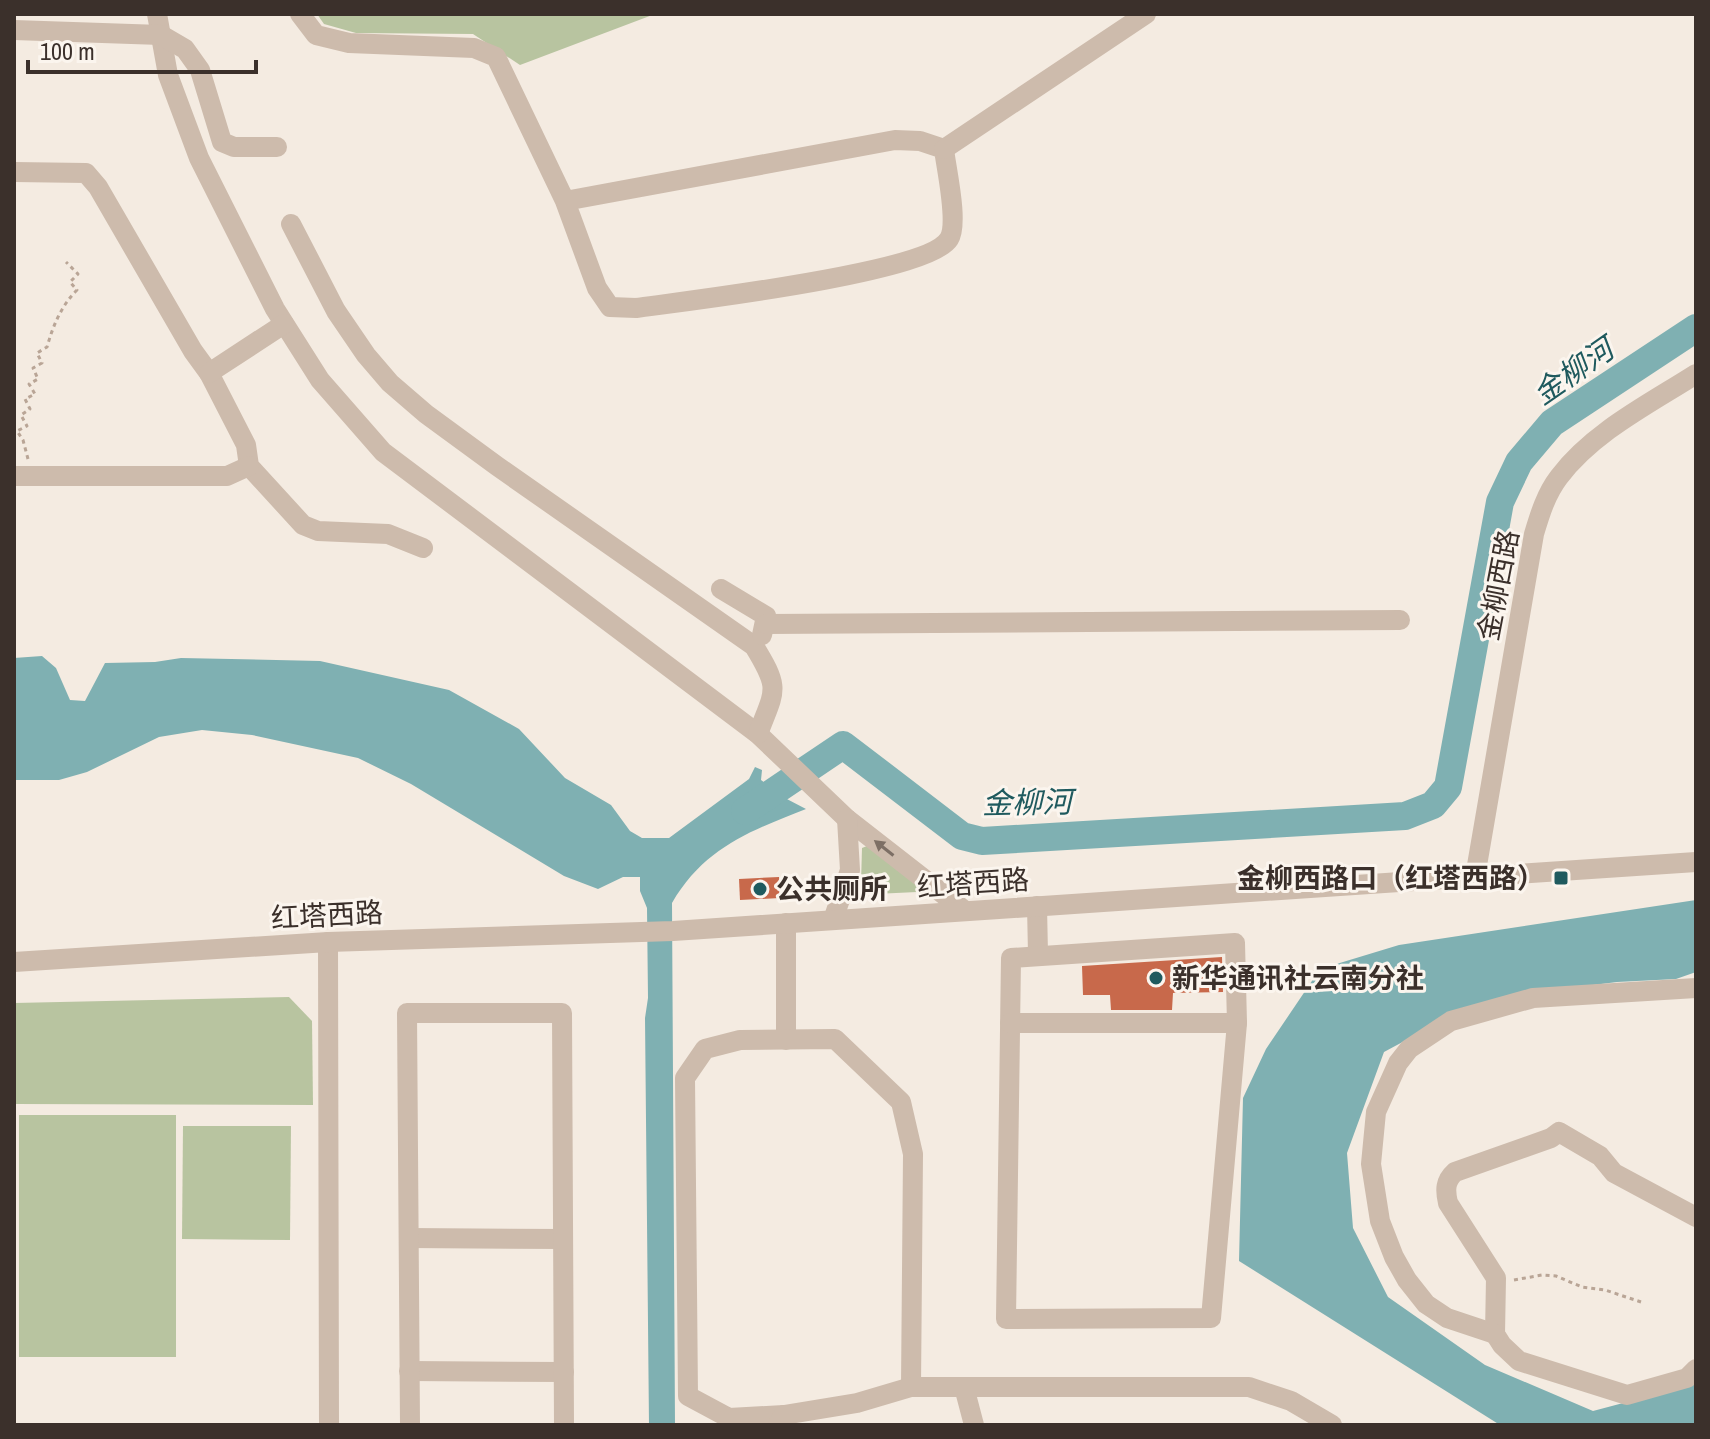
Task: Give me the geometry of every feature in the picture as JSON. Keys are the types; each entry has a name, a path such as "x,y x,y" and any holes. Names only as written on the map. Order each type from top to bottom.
{"street":[{"path":"157,14 168,75 199,158 284,324 320,380 383,452 758,734 847,819 965,911"},
{"path":"300,14 316,35 349,43 474,48 496,57 565,201 597,288 610,307 636,308 851,276 936,251 949,239 953,226 944,149"},
{"path":"944,149 1146,14"},
{"path":"14,30 161,35 185,49 200,70 222,142 234,147 277,147"},
{"path":"565,201 895,140 920,141 944,149"},
{"path":"14,172 86,173 98,187 193,351 209,373 246,445 249,466 303,525 318,531 388,534 423,548"},
{"path":"291,224 336,311 366,355 390,383 426,414 497,466 754,646 775,689 758,734"},
{"path":"209,373 284,324"},
{"name":"金柳西路","path":"1475,877 1534,534 1545,501 1557,479 1577,456 1610,429 1696,374"},
{"path":"14,476 227,476 249,466"},
{"path":"721,589 766,616 764,633 754,646"},
{"path":"766,624 1400,620"},
{"path":"833,920 850,870 847,819"},
{"name":"红塔西路","path":"14,962 328,942 673,931 1696,862"},
{"path":"1037,906 1038,954"},
{"path":"786,923 786,1040"},
{"path":"328,942 329,1425"},
{"path":"1235,943 1237,1023 1211,1318 1006,1319 1011,958 1038,954 1235,943"},
{"path":"1495,1334 1447,1318 1426,1304 1394,1257 1380,1221 1371,1164 1376,1112 1398,1063 1409,1049 1451,1021 1533,998 1696,988"},
{"path":"410,1425 407,1013 562,1013 564,1425"},
{"path":"1010,1023 1237,1023"},
{"path":"911,1387 913,1154 901,1102 835,1039 740,1040 705,1049 685,1078 688,1396 729,1418 781,1420 911,1387 1249,1387 1291,1401 1332,1425"},
{"path":"1696,1217 1614,1173 1600,1156 1559,1132 1551,1138 1455,1172 1448,1179 1446,1191 1448,1203 1496,1278 1495,1334 1519,1361 1627,1395 1687,1378 1696,1369"},
{"path":"409,1238 563,1239"},
{"path":"409,1371 564,1372"},
{"path":"964,1387 974,1425"}],"path":[{"path":"25,446 17,431 27,426 21,415 30,409 25,399 35,394 29,384 38,379 33,368 42,363 37,353 47,347 52,328 68,299 77,290 70,282 78,274 66,262"},
{"path":"1496,1287 1524,1277 1556,1276 1582,1287 1609,1291 1641,1302"}],"green space":[{"path":"317,14 655,14 520,65 473,34 356,33 324,24"},
{"path":"867,846 919,882 917,892 875,894 861,884 862,848"},
{"path":"289,997 312,1021 313,1105 14,1104 14,1003"},
{"path":"19,1115 176,1115 176,1357 19,1357"},
{"path":"15,1116 15,1363 14,1363"},
{"path":"183,1126 291,1126 290,1240 182,1239"}],"water":[{"path":"42,656 56,668 70,700 85,701 105,663 181,658 320,661 449,690 519,729 565,778 611,805 630,831 642,838 669,838 749,779 755,767 762,770 761,780 806,809 747,834 714,855 685,884 672,903 675,1425 649,1425 645,1018 648,998 647,908 640,891 640,877 623,877 598,889 564,876 411,784 358,758 252,735 202,730 159,737 87,772 59,780 14,780 14,658"},
{"path":"1696,900 1696,972 1676,979 1617,982 1530,993 1451,1016 1384,1052 1347,1153 1353,1228 1388,1297 1485,1365 1593,1411 1691,1385 1696,1380 1696,1425 1500,1425 1239,1261 1243,1098 1266,1049 1320,969 1399,945"}],"building":[{"name":"公共厕所","path":"779,877 780,898 740,900 739,879"},
{"name":"新华通讯社云南分社","path":"1222,957 1223,992 1173,993 1172,1010 1111,1010 1110,995 1083,995 1082,966"}],"waterway":[{"name":"金柳河","path":"745,811 843,745 962,836 982,841 1405,816 1433,805 1448,787 1500,502 1519,462 1552,423 1696,328"}],"place":[{"name":"金柳西路口（红塔西路）","path":"1561,878"},
{"name":"公共厕所","path":"760,889"},
{"name":"新华通讯社云南分社","path":"1156,978"}]}
